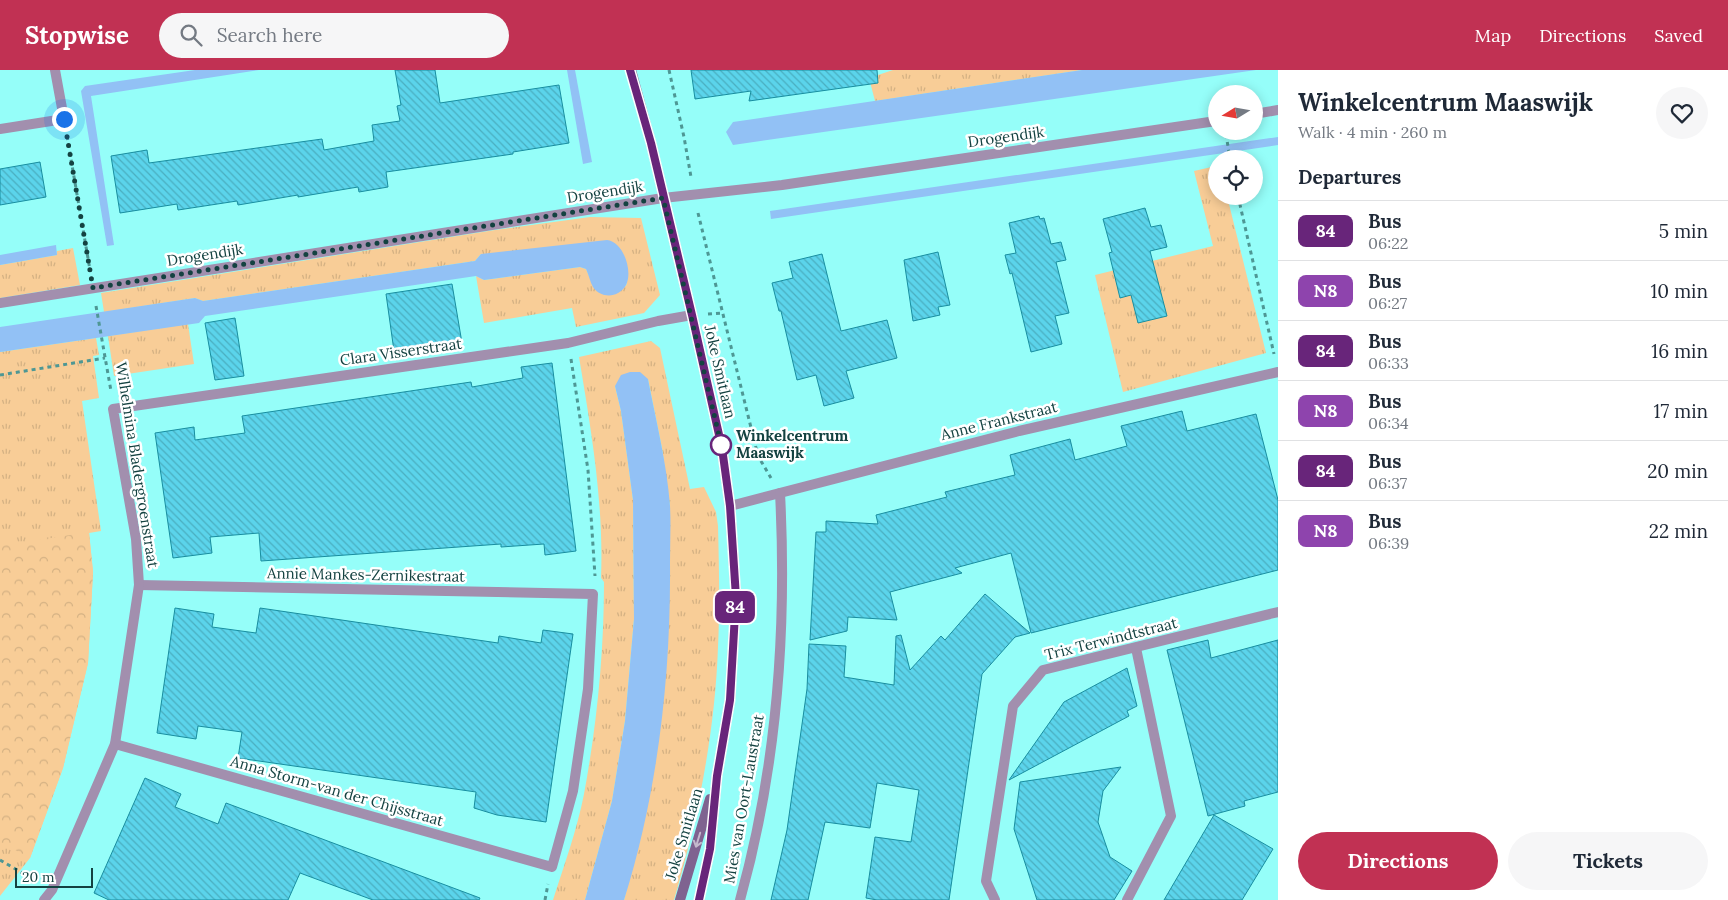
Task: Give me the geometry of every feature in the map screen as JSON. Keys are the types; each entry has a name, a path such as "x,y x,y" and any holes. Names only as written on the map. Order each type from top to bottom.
{"street":[{"path":"0,129 64,119 55,70"},
{"name":"Joke Smitlaan","path":"630,70 649,134 692,315 722,448 730,506 736,597 730,700 717,776 710,849 699,900"},
{"path":"1263,112 1278,110"},
{"name":"Drogendijk","path":"0,303 663,198 782,185 1208,122"},
{"name":"Clara Visserstraat","path":"113,409 568,344 658,321 692,315"},
{"name":"Anne Frankstraat","path":"730,506 1277,367"},
{"name":"Wilhelmina Bladergroenstraat","path":"44,900 52,890 115,744 139,585 136,539 113,409"},
{"name":"Mies van Oort-Laustraat","path":"740,900 749,867 771,751 781,657 783,550 780,493"},
{"name":"Annie Mankes-Zernikestraat","path":"139,585 593,594"},
{"name":"Anna Storm-van der Chijsstraat","path":"115,744 552,867 573,791 588,690 593,594"},
{"name":"Trix Terwindtstraat","path":"995,900 986,881 1013,706 1043,670 1278,612"},
{"path":"1127,900 1171,816 1136,648"},
{"name":"Joke Smitlaan","path":"680,900 717,776"}],"path":[{"name":"Joke Smitlaan","path":"669,70 684,136 694,194 758,456 780,493"},
{"name":"Wilhelmina Bladergroenstraat","path":"64,119 113,409"},
{"path":"1240,205 1277,367"},
{"path":"568,344 588,470 595,575 593,594"},
{"path":"0,375 105,358"},
{"path":"0,860 52,890"}],"green space":[{"path":"893,70 1082,70 875,101 869,78"},
{"path":"1208,168 1208,205 1229,205 1266,353 1123,392 1095,275 1213,246 1194,171"},
{"path":"590,217 641,218 660,295 644,313 576,327 572,308 484,323 476,276 484,280 580,267 586,269 589,276 626,286 628,276 626,262 481,254 475,261 203,301 195,298 104,312 101,293 495,230"},
{"path":"73,248 80,285 0,298 0,265 57,255 57,251"},
{"path":"188,324 194,364 114,376 108,336"},
{"path":"96,338 99,355 93,356 99,398 82,401 101,531 89,533 93,572 88,663 63,768 30,858 0,896 0,352"},
{"path":"651,341 660,348 690,489 704,487 716,512 718,526 719,616 716,679 704,775 691,838 674,900 624,900 645,817 670,506 662,448 648,379 615,386 621,411 633,500 634,619 625,721 612,801 585,900 553,900 574,834 584,794 593,741 603,635 604,582 601,578 599,495 579,357"},
{"path":"89,532 93,572 88,663 63,768 30,858 0,842 0,546"}],"water":[{"path":"195,70 259,70 91,96 114,245 107,246 81,91 85,86"},
{"path":"567,70 575,70 592,162 583,164"},
{"path":"1082,70 1256,70 733,145 726,132 733,122"},
{"path":"1278,137 1278,145 1244,150 1208,150 1208,155 771,219 770,211"},
{"path":"607,240 618,246 626,258 628,266 626,285 615,295 605,295 596,291 586,269 580,267 484,280 476,276 205,316 199,323 0,352 0,327 195,298 203,301 475,261 481,254"},
{"path":"56,245 57,255 0,265 0,255"},
{"path":"630,372 640,372 648,379 669,490 670,605 665,690 654,775 646,818 624,900 585,900 612,801 625,721 634,619 633,500 621,411 615,386 621,375"}],"building":[{"path":"395,70 435,70 440,103 559,85 569,143 513,152 513,154 386,172 388,187 359,192 358,187 238,205 237,201 178,210 177,204 120,213 111,156 147,150 149,163 322,139 324,150 374,141 372,125 400,121 397,106 401,105"},
{"path":"691,70 877,70 878,83 749,101 751,91 695,99"},
{"path":"40,162 46,197 0,205 0,169"},
{"path":"1145,208 1151,227 1161,225 1167,247 1150,251 1167,316 1138,323 1131,295 1120,298 1109,253 1112,252 1103,219"},
{"path":"1039,216 1040,219 1044,218 1051,244 1061,242 1066,260 1056,262 1069,313 1055,316 1062,344 1031,352 1012,273 1010,274 1005,255 1016,253 1009,223"},
{"path":"938,252 950,305 938,307 940,315 913,321 904,260"},
{"path":"822,254 841,331 887,320 897,358 846,371 854,398 824,406 816,375 797,380 781,311 779,311 772,283 793,278 789,262"},
{"path":"452,284 462,343 394,351 386,294"},
{"path":"235,318 244,376 215,380 205,323"},
{"path":"552,363 576,551 545,555 544,544 501,547 501,544 261,561 259,533 210,537 212,553 173,558 155,433 194,427 195,440 245,433 242,416 471,382 472,387 523,378 521,367"},
{"path":"1182,411 1187,431 1256,414 1278,500 1278,570 1031,633 1011,553 955,568 962,573 890,592 897,620 848,617 847,631 810,640 816,532 826,532 826,521 878,524 876,515 947,497 945,492 1015,475 1010,455 1070,439 1075,460 1127,446 1121,426"},
{"path":"985,594 1030,633 1015,637 982,674 949,900 877,900 866,898 875,837 911,842 919,790 877,783 870,828 825,822 808,900 771,900 787,830 807,689 809,644 846,646 844,677 894,685 896,636 901,635 910,670 941,636 945,640"},
{"path":"175,608 214,614 212,627 256,633 260,608 498,643 499,636 541,643 543,630 573,634 546,822 497,815 474,808 476,792 238,758 242,732 198,726 196,739 157,733"},
{"path":"1208,640 1211,658 1278,640 1278,792 1244,801 1245,806 1208,816 1167,650"},
{"path":"1127,668 1137,706 1127,711 1129,716 1009,780 1064,702"},
{"path":"1121,767 1103,791 1098,822 1110,857 1132,871 1114,900 1037,900 1014,829 1020,782"},
{"path":"145,778 181,794 175,807 218,824 226,803 480,898 479,900 373,900 300,873 288,900 109,900 94,893"},
{"path":"1214,815 1273,849 1242,900 1164,900"}],"bus line":[{"name":"84","path":"630,70 640,98 692,315 722,448 730,506 736,597 730,700 717,776 710,849 699,900"}],"place":[{"name":"Winkelcentrum Maaswijk","path":"721,445"}],"route":[{"path":"64,119 93,288 663,198 722,448 721,445"}]}
